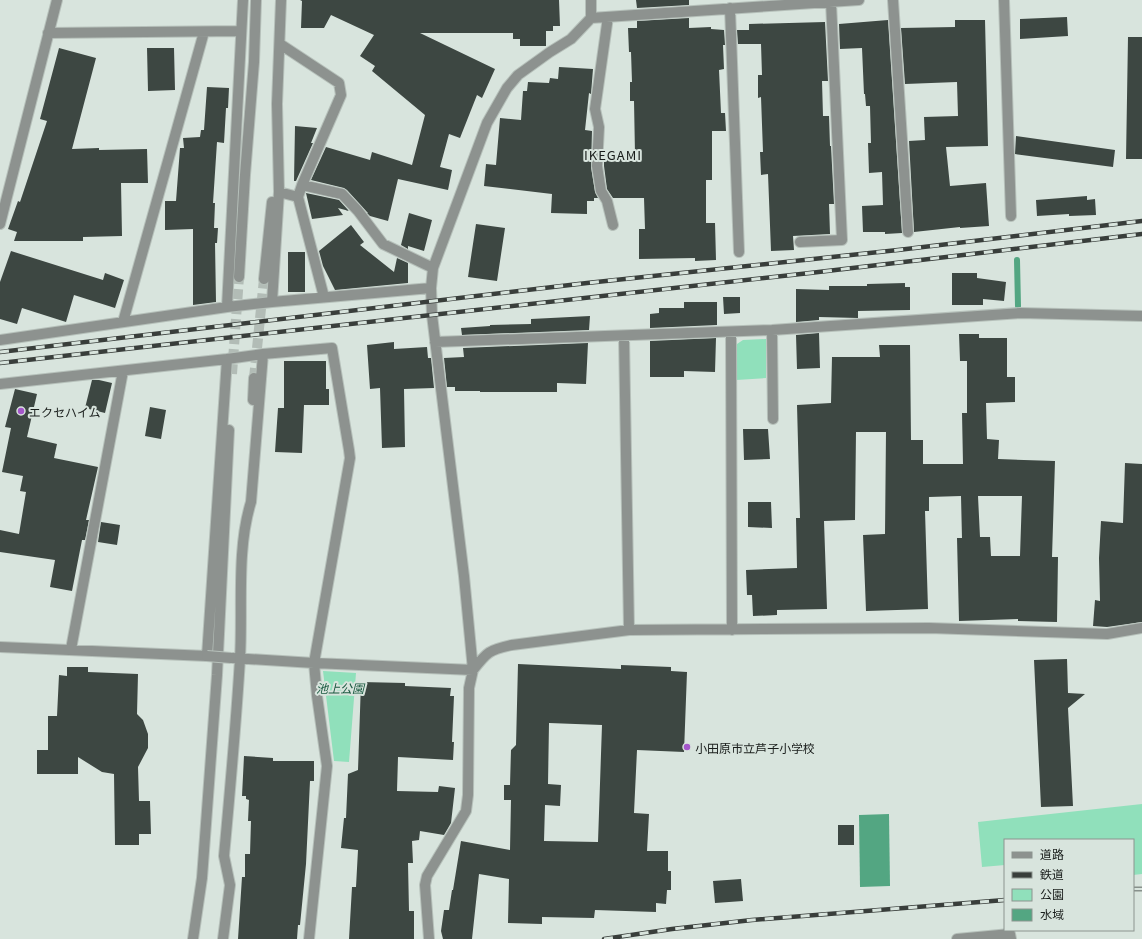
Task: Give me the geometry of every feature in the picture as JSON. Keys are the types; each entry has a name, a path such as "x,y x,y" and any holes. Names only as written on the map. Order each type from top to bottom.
{"street":[{"path":"0,224 57,0"},
{"path":"227,307 243,0"},
{"path":"239,277 254,62 256,0"},
{"path":"272,302 279,192 277,104 281,0"},
{"path":"591,0 592,18"},
{"path":"429,939 425,885 427,876 466,811 468,794 469,688 473,670 464,576 432,315 431,288 433,268 487,123 508,88 518,75 571,39 592,18 859,0"},
{"path":"893,0 908,232"},
{"path":"1004,0 1010,216"},
{"path":"800,242 842,240 831,2"},
{"path":"730,8 739,252"},
{"path":"608,17 595,109 599,127 597,166 601,191 607,201 613,225"},
{"path":"48,33 241,31"},
{"path":"122,322 204,32"},
{"path":"280,44 339,83 341,95 298,197 324,298"},
{"path":"264,279 278,138"},
{"path":"302,185 342,194 358,211 383,244 433,268"},
{"path":"279,192 298,197"},
{"path":"0,340 227,307 431,288"},
{"path":"435,342 772,330 1020,313 1142,316"},
{"path":"772,330 773,419"},
{"path":"731,332 732,630"},
{"path":"624,336 629,630"},
{"path":"0,384 263,354 332,348 350,458 314,663 327,766 309,939"},
{"path":"246,518 251,502 263,354"},
{"path":"207,656 227,359"},
{"path":"71,649 123,371"},
{"path":"193,939 202,878 217,675 232,374"},
{"path":"223,939 230,885 224,856 254,378"},
{"path":"473,670 484,656 494,649 512,645 629,630 929,628 1107,634 1142,628"},
{"path":"0,646 473,670"},
{"path":"957,939 1010,934 1011,939"}],"green space":[{"path":"766,339 766,378 736,380 737,344 743,340"},
{"name":"池上公園","path":"323,671 356,673 349,762 334,761"},
{"path":"1142,804 1142,874 1134,875 1134,839 1004,839 1004,865 982,867 978,822"}],"water":[{"path":"889,814 890,886 860,887 859,815"}],"building":[{"path":"300,0 559,0 560,26 553,26 553,31 546,31 546,46 520,46 520,39 513,39 513,33 420,33 495,69 482,98 477,95 460,138 449,134 440,167 452,170 448,190 398,179 388,221 370,216 367,213 368,212 344,188 311,180 326,147 370,160 372,152 412,165 425,115 372,71 375,66 360,56 374,35 331,15 324,28 301,28 302,1"},
{"path":"636,0 689,0 689,5 637,8"},
{"path":"1067,17 1068,36 1020,39 1020,19"},
{"path":"689,18 689,28 711,27 711,29 724,30 724,69 719,70 721,113 725,113 726,131 712,131 712,180 706,180 706,223 715,223 716,260 695,261 695,258 639,259 639,229 645,229 644,198 613,198 607,189 604,166 604,156 635,154 634,101 630,101 630,82 632,82 631,52 629,52 628,28 637,28 637,21"},
{"path":"888,20 902,233 885,234 885,232 863,232 862,206 883,205 882,172 869,173 868,143 871,143 870,106 866,106 864,94 862,48 840,49 839,24"},
{"path":"955,20 985,20 988,146 946,147 950,186 986,183 989,226 960,227 914,232 909,141 925,140 924,117 958,116 957,82 905,84 901,28 955,27"},
{"path":"825,22 828,81 822,81 823,116 829,116 834,204 829,204 830,234 793,236 794,250 771,251 768,174 761,175 760,152 763,152 761,97 758,98 758,75 762,75 761,44 738,44 737,30 749,30 749,24"},
{"path":"1128,37 1142,37 1142,159 1126,159"},
{"path":"59,48 96,58 72,149 147,149 148,183 121,183 122,236 83,237 83,241 14,241 17,232 8,229 18,201 20,202 47,121 40,119"},
{"path":"147,48 174,48 175,90 148,91"},
{"path":"559,67 593,69 591,94 589,93 585,130 592,131 591,167 595,192 598,198 594,198 594,201 587,201 587,214 551,213 552,194 484,186 486,164 496,165 500,118 521,120 523,91 527,91 528,82 549,83 550,78 558,79"},
{"path":"207,87 229,88 224,143 217,142 213,203 215,203 214,228 218,228 217,243 215,243 216,302 193,305 193,229 165,230 165,201 176,201 180,148 184,148 183,138 200,137 201,130 204,130"},
{"path":"295,126 317,128 311,143 313,143 296,181 294,181"},
{"path":"1016,136 1115,150 1113,167 1015,154"},
{"path":"306,193 339,200 349,211 338,208 343,215 312,219"},
{"path":"1087,196 1087,200 1095,199 1096,215 1069,216 1069,214 1037,216 1036,200"},
{"path":"409,213 432,220 424,251 408,246 408,249 401,245"},
{"path":"476,224 505,228 497,281 468,277"},
{"path":"351,225 364,242 360,245 394,272 397,258 408,263 408,283 335,290 323,266 319,251"},
{"path":"11,251 103,280 105,273 124,280 115,308 74,295 66,322 22,308 17,324 0,319 0,282"},
{"path":"288,252 305,252 305,292 288,292"},
{"path":"952,273 977,273 977,278 1006,282 1004,301 983,299 983,305 952,305"},
{"path":"905,283 905,287 910,287 910,310 858,311 858,318 819,317 819,320 796,322 796,289 829,290 829,286 867,286 867,284"},
{"path":"723,297 740,297 740,313 724,314"},
{"path":"684,302 717,302 717,325 650,328 650,314 659,313 659,308 684,308"},
{"path":"590,316 589,330 462,335 461,328 490,325 531,324 531,319"},
{"path":"819,333 820,368 797,369 796,335"},
{"path":"959,334 979,334 979,338 1007,338 1007,377 1015,377 1015,402 986,403 987,439 999,440 998,459 1055,461 1052,557 1058,557 1057,622 1018,621 1018,619 959,621 957,538 962,538 961,496 929,497 929,511 925,511 928,609 866,611 863,535 885,534 886,432 856,432 855,520 824,521 827,609 777,610 777,615 753,616 752,595 747,595 746,570 797,568 796,518 800,518 797,405 831,403 832,357 880,357 879,345 910,345 911,440 923,440 923,464 963,464 962,413 967,413 967,361 960,361","holes":["978,496 1022,496 1020,556 991,556 990,537 980,537"]},
{"path":"716,338 715,372 684,371 684,377 650,377 650,341"},
{"path":"394,342 394,349 427,347 428,358 431,358 434,388 404,389 405,447 382,448 380,388 370,389 367,345"},
{"path":"588,343 586,384 557,383 557,392 455,391 455,387 447,387 444,358 464,357 463,348"},
{"path":"284,361 326,361 326,389 329,389 329,405 304,405 302,453 275,452 278,408 284,408"},
{"path":"92,380 112,383 105,413 85,408"},
{"path":"15,389 37,394 27,437 57,444 54,458 98,467 86,520 89,520 85,540 82,540 72,591 50,587 55,560 0,552 0,530 19,534 26,492 20,491 23,476 2,472 11,428 5,427"},
{"path":"150,407 166,410 161,439 145,436"},
{"path":"743,429 768,429 770,459 744,460"},
{"path":"1125,463 1142,464 1142,622 1107,627 1093,626 1095,600 1100,601 1099,558 1101,521 1123,523"},
{"path":"748,502 771,502 772,528 748,527"},
{"path":"101,522 120,525 117,545 98,542"},
{"path":"1067,659 1068,693 1085,694 1068,708 1073,806 1041,807 1034,660"},
{"path":"518,664 621,669 621,665 671,667 671,671 687,672 684,752 637,750 634,813 649,814 647,851 668,851 668,871 671,871 671,890 667,890 666,904 656,903 656,912 595,910 594,918 542,917 542,924 508,923 509,879 479,874 472,939 443,939 441,931 444,910 449,910 461,841 510,850 511,800 504,800 504,785 510,785 511,750 516,745","holes":["549,723 602,725 598,842 544,841 545,805 560,806 561,785 548,784"]},
{"path":"67,667 88,667 88,672 138,674 137,714 143,720 148,734 148,748 138,767 139,801 150,801 151,834 139,834 139,845 115,845 114,774 102,772 78,757 78,774 37,774 37,750 48,750 48,716 57,716 59,675 67,676"},
{"path":"361,682 405,683 405,686 451,688 450,696 454,696 452,742 454,742 453,760 398,757 397,791 438,792 439,786 455,788 451,823 444,835 420,831 419,840 412,841 413,863 408,863 409,911 414,911 414,939 349,939 352,887 356,887 358,850 341,848 344,818 346,818 348,774 358,770"},
{"path":"244,756 273,758 273,761 314,761 314,781 310,781 306,864 300,925 298,925 297,939 238,939 242,877 245,877 245,854 250,854 251,821 248,821 249,800 246,799 246,796 242,796"},
{"path":"838,825 854,825 854,845 838,845"},
{"path":"741,879 743,901 715,903 713,881"}],"waterway":[{"path":"1017,260 1018,306"}],"tunnel":[{"path":"232,374 239,277"},
{"path":"254,378 264,279"}],"railway":[{"path":"0,352 587,283 898,250 1142,221"},
{"path":"0,363 810,273 1142,234"},
{"path":"1134,889 1142,889"},
{"path":"604,939 672,929 752,920 1004,900"}],"place":[{"name":"エクセハイム","path":"21,411"},
{"name":"小田原市立芦子小学校","path":"687,747"}],"district":[{"name":"IKEGAMI","path":"613,154"}]}
